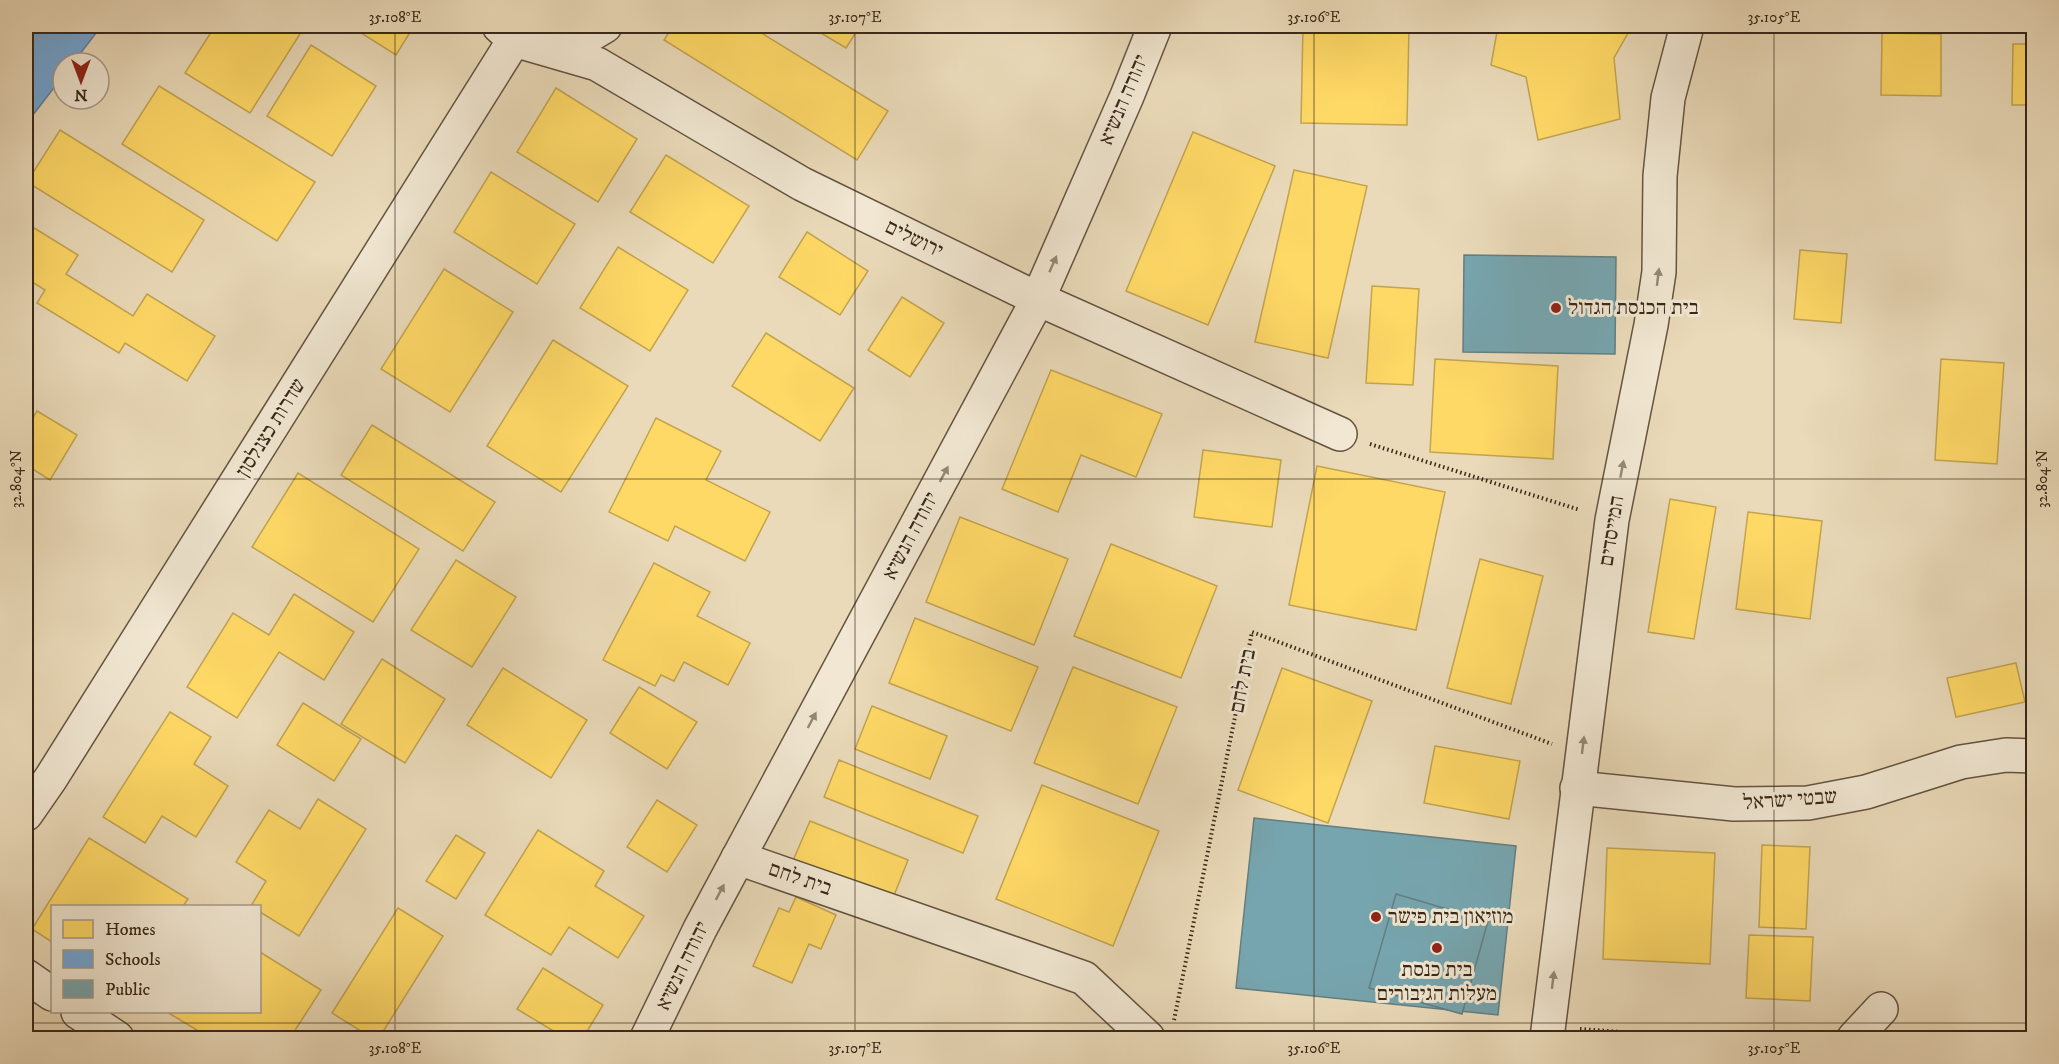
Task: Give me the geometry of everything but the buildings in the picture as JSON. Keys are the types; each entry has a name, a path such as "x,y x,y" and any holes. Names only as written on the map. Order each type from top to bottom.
{"street":[{"path":"505,30 546,46 573,45 605,26"},
{"name":"יהודה הנשיא","path":"647,1038 700,929 1038,299 1127,96 1155,26"},
{"name":"המייסדים","path":"1547,1032 1612,520 1651,326 1659,272 1660,176 1668,98 1687,26"},
{"name":"ירושלים","path":"505,30 597,64 802,184 1038,299 1340,434"},
{"name":"שדרות כצנלסון","path":"26,814 51,778 505,30"},
{"name":"שבטי ישראל","path":"1578,788 1734,804 1808,802 1866,792 1961,762 2006,755 2034,756"},
{"name":"בית לחם","path":"738,858 1084,978 1161,1033"},
{"path":"26,976 51,993"},
{"path":"1854,1038 1881,1009"},
{"path":"81,1013 117,1038"}],"path":[{"path":"1340,434 1612,520"},
{"name":"בית לחם","path":"1161,1033 1252,632 1582,755"},
{"path":"1547,1032 1705,1038"}],"place":[{"name":"בית הכנסת הגדול","path":"1556,308"},
{"name":"מוזיאון בית פישר","path":"1376,917"},
{"name":"בית כנסת מעלות הגיבורים","path":"1437,948"}]}
